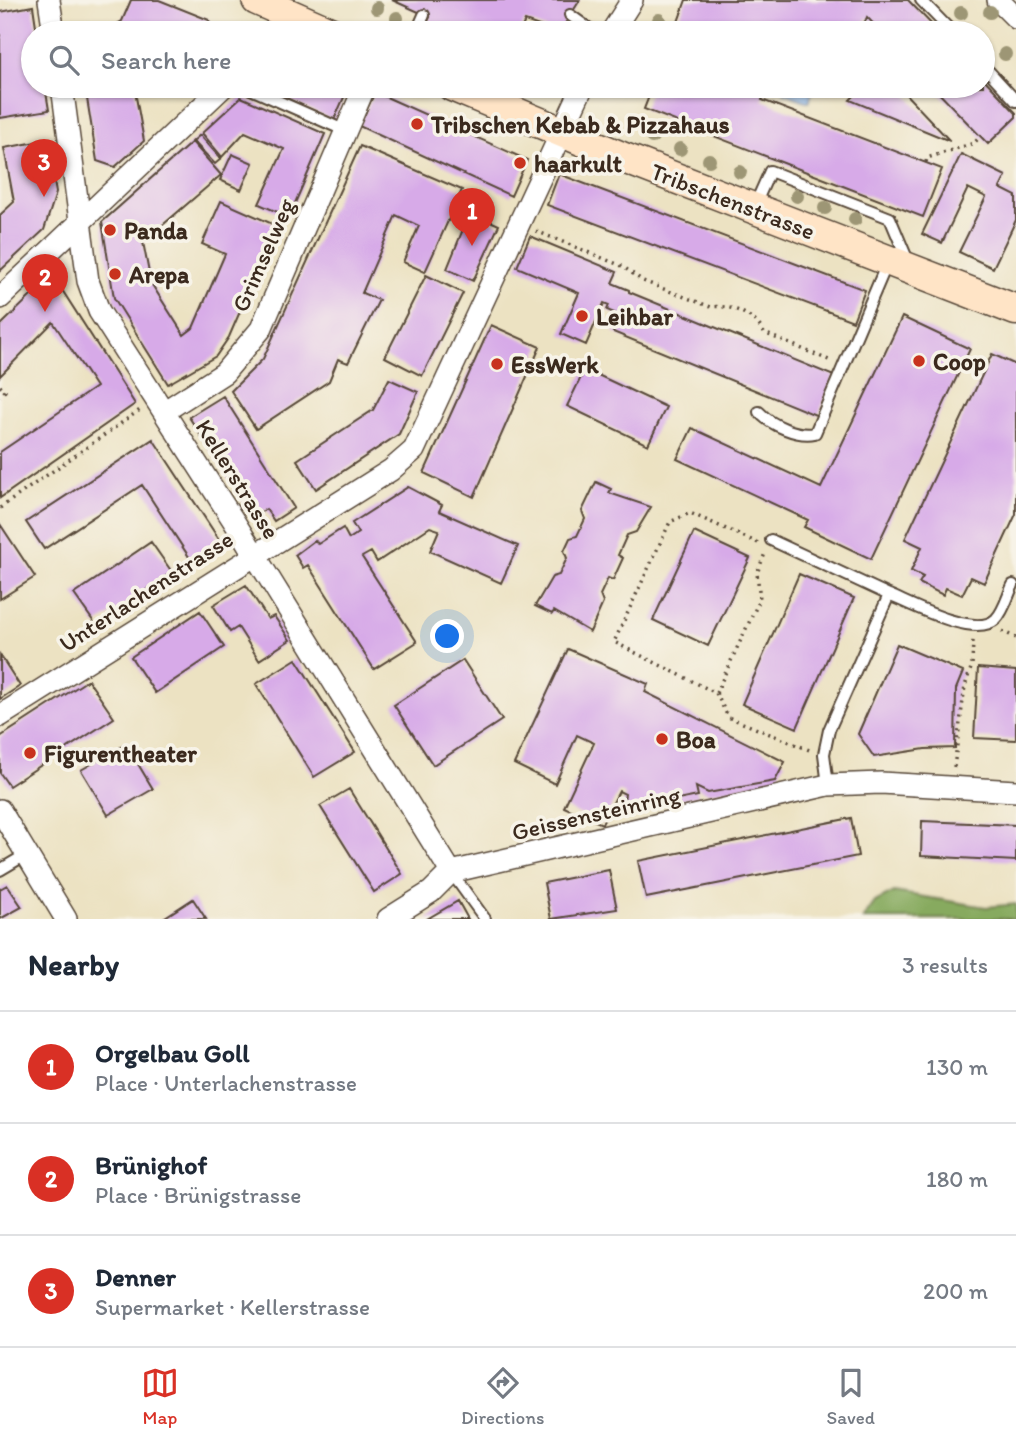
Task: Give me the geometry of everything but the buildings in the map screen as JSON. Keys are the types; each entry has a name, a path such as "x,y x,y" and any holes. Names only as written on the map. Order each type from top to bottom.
{"street":[{"path":"49,0 52,21"},
{"path":"257,0 305,21"},
{"path":"619,21 632,0"},
{"path":"998,0 1016,18"},
{"name":"Kellerstrasse","path":"64,98 93,298 451,872"},
{"path":"0,298 212,98"},
{"name":"Grimselweg","path":"161,405 224,373 261,329 360,98"},
{"name":"Tribschenstrasse","path":"480,98 753,209 1016,310"},
{"name":"Unterlachenstrasse","path":"0,716 391,470 414,450 521,225 578,98"},
{"name":"Geissensteinring","path":"388,919 431,892 451,872 828,785 881,783 1016,791"},
{"path":"0,810 66,919"}],"lane":[{"path":"922,0 942,21"},
{"path":"421,21 424,15"},
{"path":"995,78 1016,101"},
{"path":"271,98 346,131"},
{"path":"753,209 771,171 890,218 900,266 844,366 815,433 805,436 766,419 759,412"},
{"path":"771,541 889,594 957,622 973,625 988,624 997,618 1013,585"},
{"path":"828,785 824,754 830,730 889,594"},
{"path":"0,870 27,854"},
{"path":"451,872 485,919"}],"path":[{"path":"926,162 927,158 974,143 981,137"},
{"path":"521,225 622,266 643,281 711,307 721,306 751,316 759,323 764,333 844,366"},
{"path":"0,386 5,391 0,396"},
{"path":"0,508 161,405"},
{"path":"716,693 761,599 757,573 768,547 690,513 670,522 614,642 716,693 728,717 798,748 824,754"},
{"path":"954,769 965,686 972,665 973,625"}],"green space":[{"path":"894,892 986,907 1016,904 1016,919 863,919 875,902"}],"place":[{"name":"Tribschen Kebab & Pizzahaus","path":"417,124"},
{"name":"haarkult","path":"520,163"},
{"name":"Denner","path":"44,197"},
{"name":"Panda","path":"110,230"},
{"name":"Orgelbau Goll","path":"472,246"},
{"name":"Arepa","path":"115,274"},
{"name":"Brünighof","path":"45,312"},
{"name":"Leihbar","path":"582,316"},
{"name":"Coop","path":"919,361"},
{"name":"EssWerk","path":"497,364"},
{"name":"Boa","path":"662,739"},
{"name":"Figurentheater","path":"30,753"}]}
